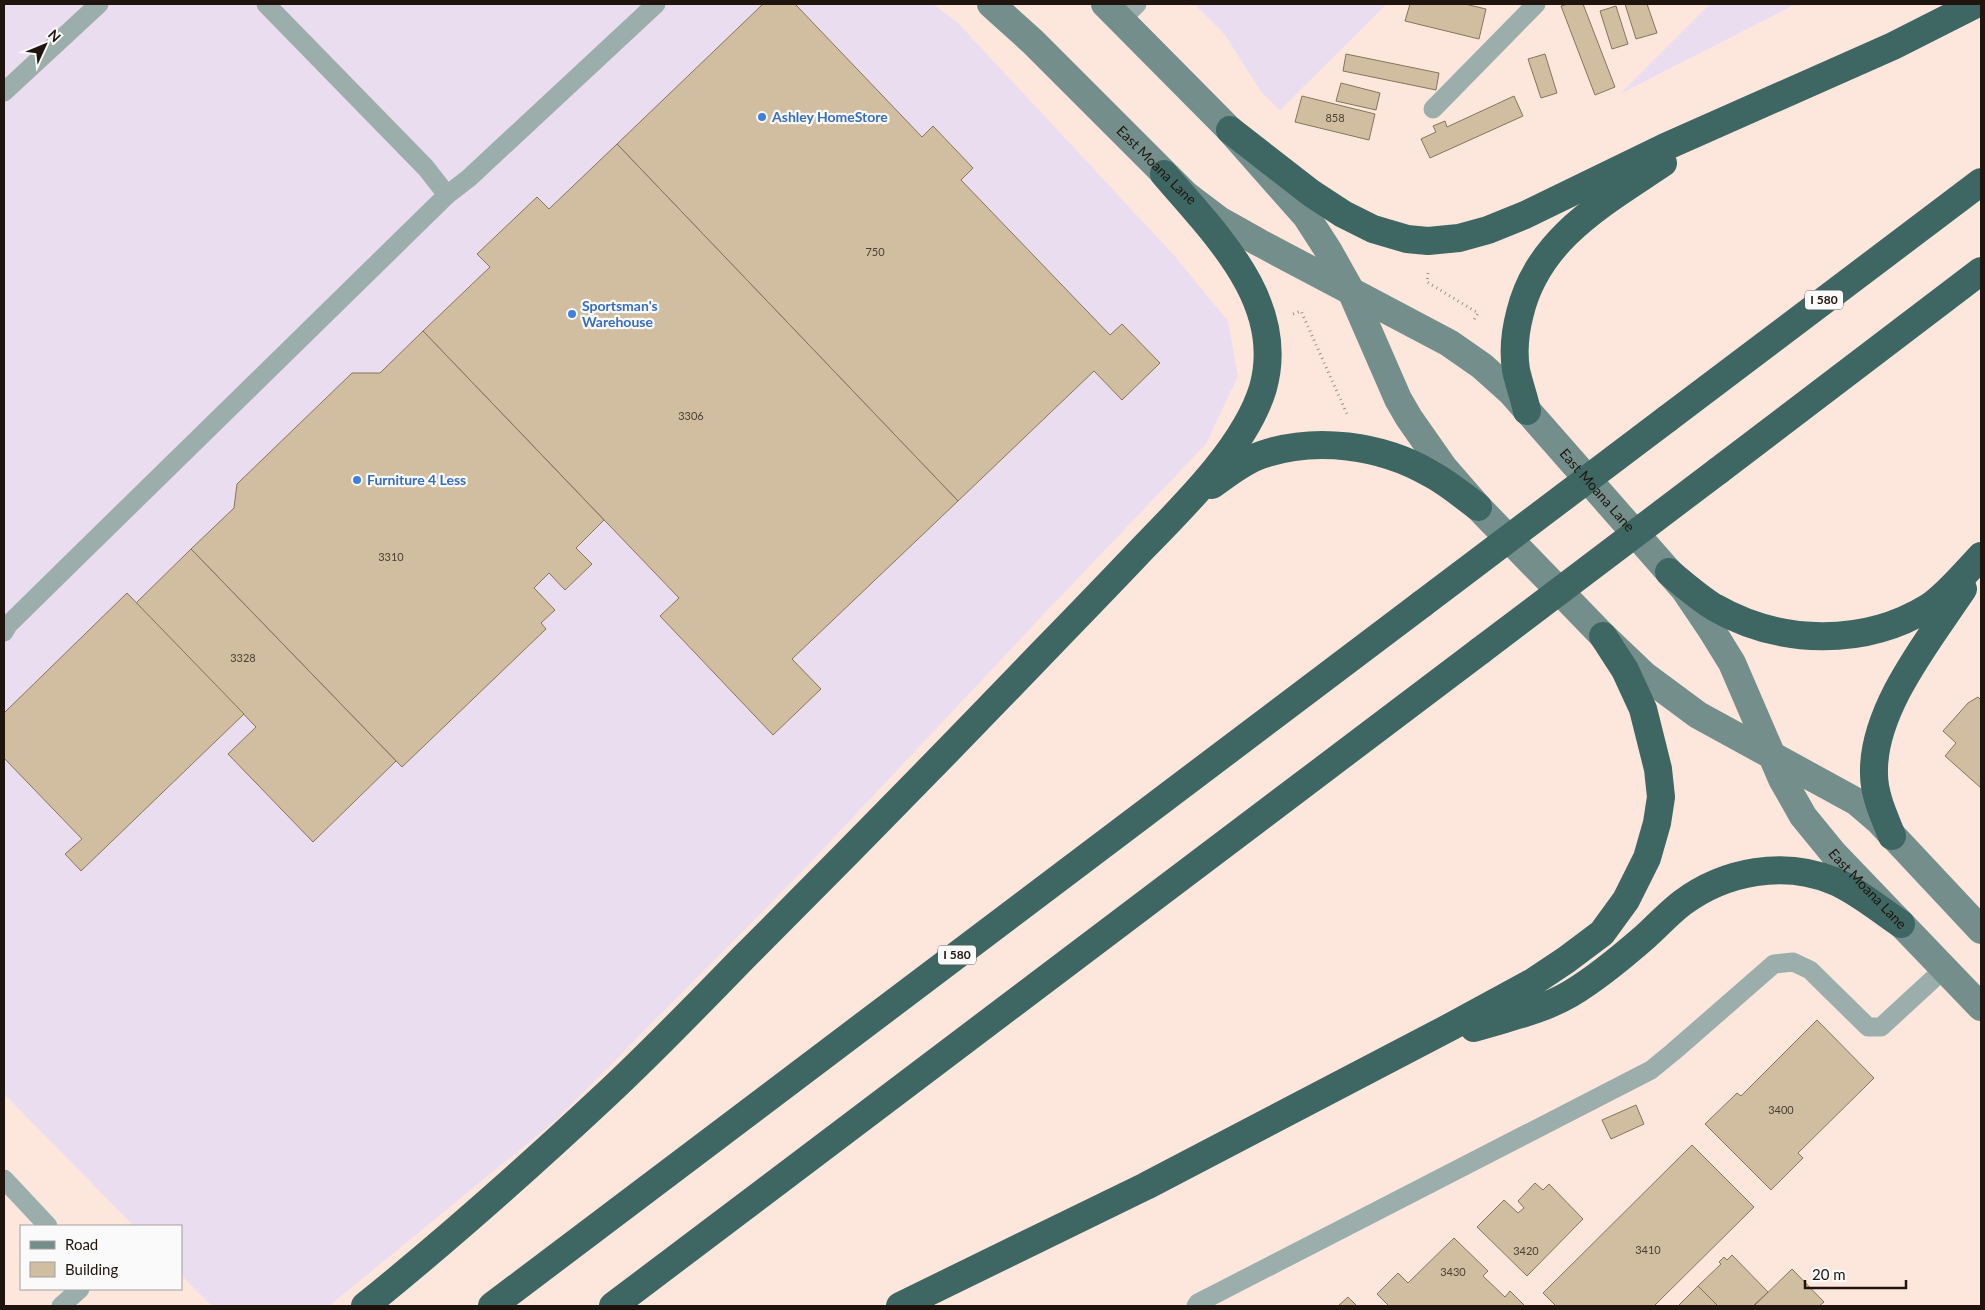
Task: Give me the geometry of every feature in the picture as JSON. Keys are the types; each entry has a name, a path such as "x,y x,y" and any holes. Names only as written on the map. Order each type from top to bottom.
{"highway":[{"path":"1230,130 1311,193 1343,214 1373,229 1428,242 1459,238 1488,230 1525,215 1613,171 1893,46 1976,4"},
{"path":"1528,411 1516,370 1514,348 1524,297 1536,270 1557,242 1595,209 1724,121"},
{"path":"365,1306 476,1213 610,1091 894,807 1186,504 1231,449 1251,418 1263,387 1268,359 1268,338 1261,310 1248,280 1206,224 1164,174"},
{"name":"I 580","path":"492,1306 1981,182"},
{"path":"613,1306 1981,271"},
{"path":"1186,504 1237,468 1260,455 1289,448 1326,445 1363,449 1400,459 1432,474 1478,507"},
{"path":"1669,572 1713,606 1746,623 1777,631 1815,637 1854,635 1892,626 1930,606 1981,556"},
{"path":"1892,836 1878,798 1874,773 1876,745 1885,716 1905,678 1981,561"},
{"path":"900,1306 1146,1186 1417,1044 1533,982 1602,933 1626,900 1647,858 1657,823 1661,797 1658,769 1643,709 1625,670 1603,636"},
{"path":"1417,1044 1540,1008 1570,994 1636,945 1683,903 1714,884 1746,874 1777,869 1834,881 1901,924"}],"main road":[{"name":"East Moana Lane","path":"991,4 1033,42 1186,196 1220,220 1449,343 1482,366 1511,392 1684,589 1732,663 1782,779 1803,816 1834,854 1981,1007"},
{"path":"1121,9 1306,216 1351,291 1402,406 1420,436 1444,468 1478,507 1603,636 1644,675 1698,715 1857,802 1981,930"}],"lane":[{"path":"4,92 99,4"},
{"path":"266,4 426,168 448,195"},
{"path":"4,632 8,625 60,573 448,195 469,178 656,4"},
{"path":"1433,110 1536,4"},
{"path":"1196,1306 1207,1298 1651,1070 1774,964 1794,962 1810,970 1868,1027 1881,1027 1944,969"},
{"path":"4,1179 47,1225"},
{"path":"61,1306 79,1290"}],"path":[{"path":"1428,270 1427,282 1478,313 1474,321"},
{"path":"1286,316 1300,311 1348,415 1354,414"}],"shaded area":[{"path":"4,4 933,4 957,22 1173,254 1228,321 1238,376 1206,444 796,878 555,1121 329,1306 212,1306 182,1276 182,1225 133,1225 4,1094"},
{"path":"1194,4 1387,4 1280,110 1262,93 1225,35"},
{"path":"1710,4 1796,4 1620,94"}],"building":[{"path":"763,4 795,4 922,137 933,126 973,168 961,180 1110,335 1122,324 1160,363 1122,400 1094,371 958,501 617,144"},
{"path":"1410,4 1465,4 1486,9 1479,39 1405,21"},
{"path":"1583,4 1615,87 1595,95 1561,6"},
{"path":"1625,4 1647,4 1657,33 1636,39"},
{"path":"1616,6 1628,44 1612,49 1600,11"},
{"path":"1346,54 1439,73 1436,90 1343,71"},
{"path":"1545,54 1557,93 1541,98 1528,59"},
{"path":"1341,83 1380,93 1376,110 1336,101"},
{"path":"1302,96 1375,114 1369,140 1295,122"},
{"path":"1514,96 1523,116 1430,158 1421,139 1436,132 1433,126 1445,121 1447,127"},
{"path":"617,144 958,501 792,659 821,689 773,735 660,616 679,598 423,331 490,267 477,254 537,197 549,209"},
{"path":"423,331 604,520 576,548 592,564 565,590 549,573 534,588 555,610 541,623 546,629 402,767 191,549 234,508 237,484 352,373 380,373"},
{"path":"191,549 396,761 313,842 228,754 256,727 136,603"},
{"path":"127,593 244,714 81,871 65,854 82,839 4,758 4,713"},
{"path":"1978,697 1981,700 1981,788 1945,756 1956,743 1943,731 1968,703"},
{"path":"1817,1020 1874,1078 1798,1153 1803,1158 1771,1190 1705,1124 1737,1093 1741,1096"},
{"path":"1636,1105 1644,1124 1611,1139 1602,1120"},
{"path":"1692,1145 1754,1207 1654,1306 1556,1306 1543,1293"},
{"path":"1535,1183 1543,1190 1549,1184 1583,1219 1527,1276 1477,1227 1504,1200 1518,1213 1524,1208 1518,1201"},
{"path":"1454,1238 1488,1271 1483,1276 1505,1297 1510,1291 1525,1306 1389,1306 1377,1294 1398,1273 1408,1283"},
{"path":"1732,1255 1768,1292 1753,1306 1718,1306 1698,1286 1721,1264 1719,1262 1724,1257 1727,1260"},
{"path":"1792,1269 1824,1302 1819,1306 1755,1305"},
{"path":"1698,1286 1718,1306 1678,1306"},
{"path":"1348,1297 1357,1306 1338,1306"}],"place":[{"name":"Ashley HomeStore","path":"762,117"},
{"name":"Sportsman's Warehouse","path":"572,314"},
{"name":"Furniture 4 Less","path":"357,480"}]}
